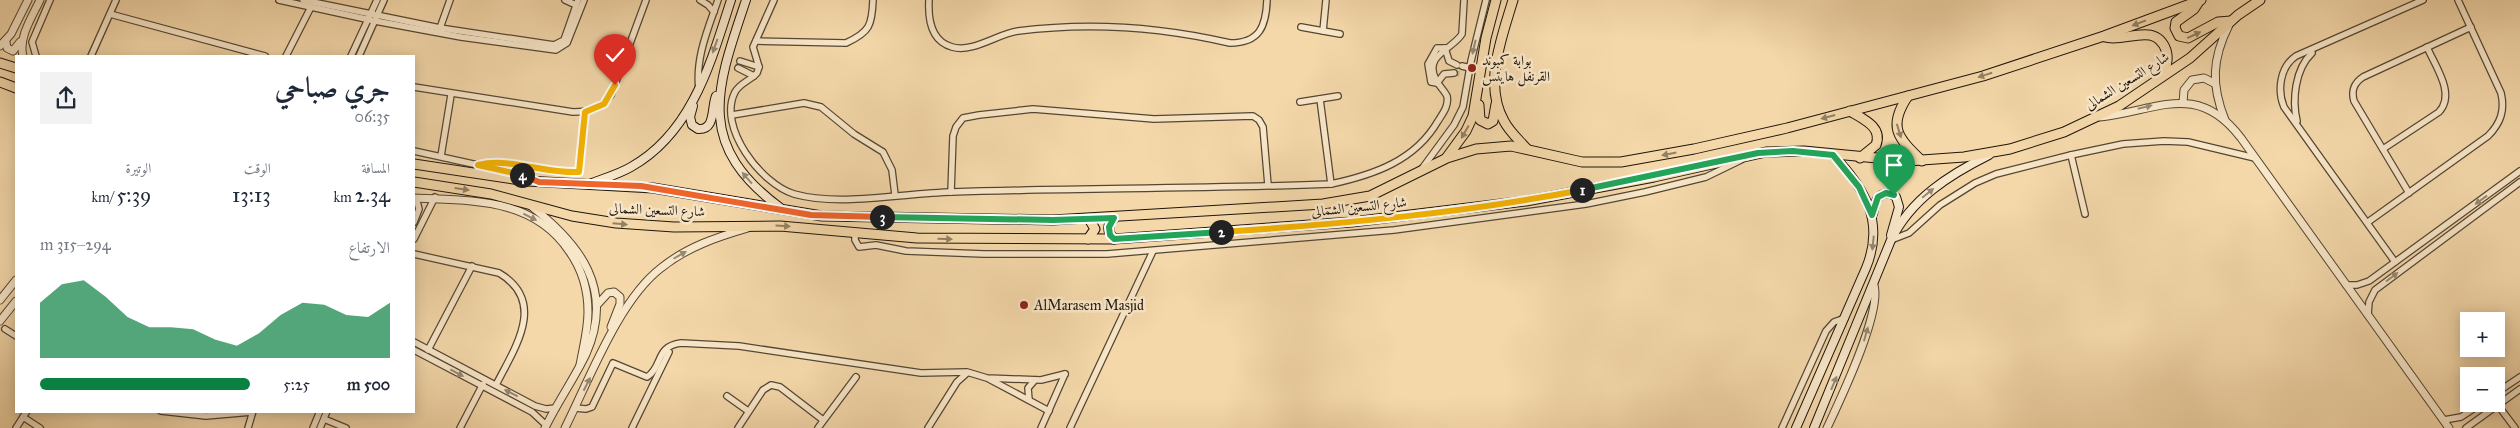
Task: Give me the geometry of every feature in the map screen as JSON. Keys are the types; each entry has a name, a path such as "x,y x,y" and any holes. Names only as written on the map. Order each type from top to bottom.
{"main road":[{"path":"592,184 630,167 652,152 678,125 699,90 731,0"},
{"path":"694,99 691,122 696,128 703,129 711,123 714,101 733,63 746,0"},
{"path":"1447,158 1466,131 1477,101 1483,52 1496,0"},
{"path":"1513,0 1497,62 1495,84 1497,103 1506,124 1526,148"},
{"path":"2201,0 2194,9 2176,22 2175,31 2179,36 2188,38 2218,22 2231,21"},
{"name":"شارع التسعين الشمالى","path":"415,164 479,175 539,182 676,191 828,216 1045,220 1089,219 1342,202 1379,193 1447,158 1485,147 1526,148 1582,162 1621,162 1694,149 1976,78 2104,36 2201,0"},
{"name":"شارع التسعين الشمالى","path":"415,182 482,192 572,216 616,223 674,227 760,225 917,238 1088,240 1335,224 1455,210 1566,194 1747,156 1782,151 1922,161 1995,152 2038,141 2098,117 2190,58 2231,21 2260,0"},
{"path":"2104,36 2115,38 2144,34 2158,39 2165,48 2167,60 2165,71 2159,79"},
{"path":"0,63 15,68"},
{"path":"0,82 15,88"},
{"path":"720,88 719,122 731,156 756,187 783,210"},
{"path":"1908,96 1898,110 1896,126 1903,142 1922,161"},
{"path":"1477,101 1480,107 1480,120 1485,124 1494,121 1494,108 1497,103"},
{"path":"1850,111 1874,126 1878,134 1876,145 1860,158"},
{"path":"1814,428 1891,240 1906,215 1925,196 1956,173 1995,152"},
{"path":"1833,155 1859,187 1872,215"},
{"path":"1796,428 1870,257 1873,240 1872,215 1878,197 1889,193 1896,197 1899,207 1891,232 1891,240"},
{"path":"1114,218 1109,227 1110,235 1114,239"},
{"path":"1088,240 1095,229 1089,219"}],"street":[{"path":"25,35 15,50 9,50 3,44 28,0"},
{"path":"23,55 22,45 25,35 40,0"},
{"path":"36,55 32,47 34,37 50,0"},
{"path":"91,55 116,0"},
{"path":"279,0 373,18 554,46 564,40 577,3 565,0"},
{"path":"303,0 373,18 461,37 556,50 567,43 584,0"},
{"path":"359,55 373,18 377,0"},
{"path":"352,55 384,0"},
{"path":"440,28 450,0"},
{"path":"415,88 451,95 585,112 604,104 611,95 646,0"},
{"path":"700,0 714,12"},
{"path":"699,90 698,65 718,0"},
{"path":"774,0 752,50 758,67 754,76 735,91 732,115 735,131 741,146 751,162 771,182 792,193 818,199 951,192 1331,184 1377,172 1392,165 1418,147 1436,126 1447,105 1447,96 1437,83 1433,72 1434,61 1445,48 1462,34 1464,0"},
{"path":"756,41 846,43 858,38 868,30 872,21 873,0"},
{"path":"928,0 928,18 937,38 944,44 961,48 1016,31 1076,27 1152,29 1230,43 1242,43 1254,37 1262,29 1266,17 1267,0"},
{"path":"1322,31 1326,0"},
{"path":"1418,174 1458,119 1465,101 1470,68 1486,0"},
{"path":"2395,262 2282,100 2281,79 2290,60 2423,0"},
{"path":"2368,222 2488,136 2500,121 2503,102 2501,93 2458,0"},
{"path":"287,55 311,7"},
{"path":"110,14 261,55"},
{"path":"2231,21 2219,51 2214,83 2218,102 2225,120 2255,158 2449,428"},
{"path":"1301,27 1340,34"},
{"path":"2409,193 2354,101 2353,90 2355,84 2364,77 2471,27"},
{"path":"2383,149 2439,112 2445,104 2445,89 2427,47"},
{"path":"1445,48 1449,61 1459,66 1470,68"},
{"path":"2298,125 2294,104 2296,83 2308,56 2315,50"},
{"path":"733,63 758,67"},
{"path":"733,63 754,76"},
{"path":"1437,83 1444,74 1469,76"},
{"path":"2183,103 2184,90 2192,80 2204,78 2214,83"},
{"path":"441,156 451,95"},
{"path":"1300,102 1338,96"},
{"path":"1320,99 1331,184"},
{"path":"732,115 804,103 821,107 854,134 883,152 892,170 895,195"},
{"path":"2098,117 2153,105 2183,103 2200,106 2225,120"},
{"path":"951,192 953,136 956,127 963,118 979,114 1034,109 1154,119 1253,116 1259,120 1263,127 1268,185"},
{"path":"478,165 496,163 546,170 579,172 585,112"},
{"path":"1891,240 1909,233 1940,204 1975,183 1996,174 2071,154 2123,144 2164,141 2188,142 2255,158"},
{"path":"415,151 520,174 539,182"},
{"path":"2071,154 2085,214"},
{"path":"855,233 855,240 859,247 876,245 906,251 984,254 1100,254 1153,251 1394,230 1586,204 1688,182 1723,170 1747,156"},
{"path":"2346,285 2357,285 2369,281 2520,171"},
{"path":"2368,315 2369,302 2375,290 2520,182"},
{"path":"415,237 435,197"},
{"path":"415,219 418,209 415,198 435,197 471,200 512,209 536,219 560,239 576,263 587,297 588,323 580,365"},
{"path":"415,343 532,412 546,427 580,365 592,338 597,305 589,274 574,246 554,223 528,204"},
{"path":"2458,216 2464,224"},
{"path":"565,428 629,302 641,286 661,268 710,240 760,225"},
{"path":"1070,428 1153,251"},
{"path":"415,254 472,266 504,277 515,286 524,305 525,315 521,334 496,385"},
{"path":"428,350 472,266"},
{"path":"0,300 15,281"},
{"path":"2369,281 2370,287 2375,290"},
{"path":"1827,428 1866,334 1875,295 1874,285"},
{"path":"597,305 610,292 616,293 621,299 607,345"},
{"path":"0,322 15,302"},
{"path":"1782,428 1826,331 1834,322 1845,318"},
{"path":"5,329 15,335"},
{"path":"575,408 586,409 592,407 613,364 647,377 651,374 668,346 681,343 739,346 921,373 967,372 988,378 1049,411"},
{"path":"415,350 484,383 496,385 541,408 556,408"},
{"path":"632,428 669,352"},
{"path":"928,428 956,382 967,372"},
{"path":"988,378 1046,380 1065,374 1041,428"},
{"path":"818,428 856,377"},
{"path":"2505,387 2520,377"},
{"path":"1029,400 1028,388 1034,380"},
{"path":"460,428 484,383"},
{"path":"738,428 763,390 776,385 823,420"},
{"path":"2505,399 2520,389"},
{"path":"727,396 748,412"},
{"path":"2444,420 2461,417 2469,412"},
{"path":"2466,428 2487,412"},
{"path":"2503,412 2515,428"},
{"path":"16,428 26,413"},
{"path":"179,413 206,416 240,413"},
{"path":"248,428 252,413"},
{"path":"313,428 319,413"},
{"path":"322,427 326,413"},
{"path":"23,417 40,428"},
{"path":"324,419 346,428"}],"tunnel":[{"path":"1454,73 1460,74"}],"place":[{"name":"بوابة كمبوند القرنفل هايتس","path":"1472,68"},
{"name":"AlMarasem Masjid","path":"1024,305"}],"route":[{"path":"615,85 611,95 604,104 595,110 585,112 579,172 546,170 496,163 478,165 525,176 539,182 641,186 822,216 953,217 1022,220 1114,218 1110,222 1109,232 1114,239 1335,224 1463,210 1654,177 1758,153 1782,151 1833,155 1859,187 1872,215 1875,201 1878,197 1886,193 1894,195"}]}
